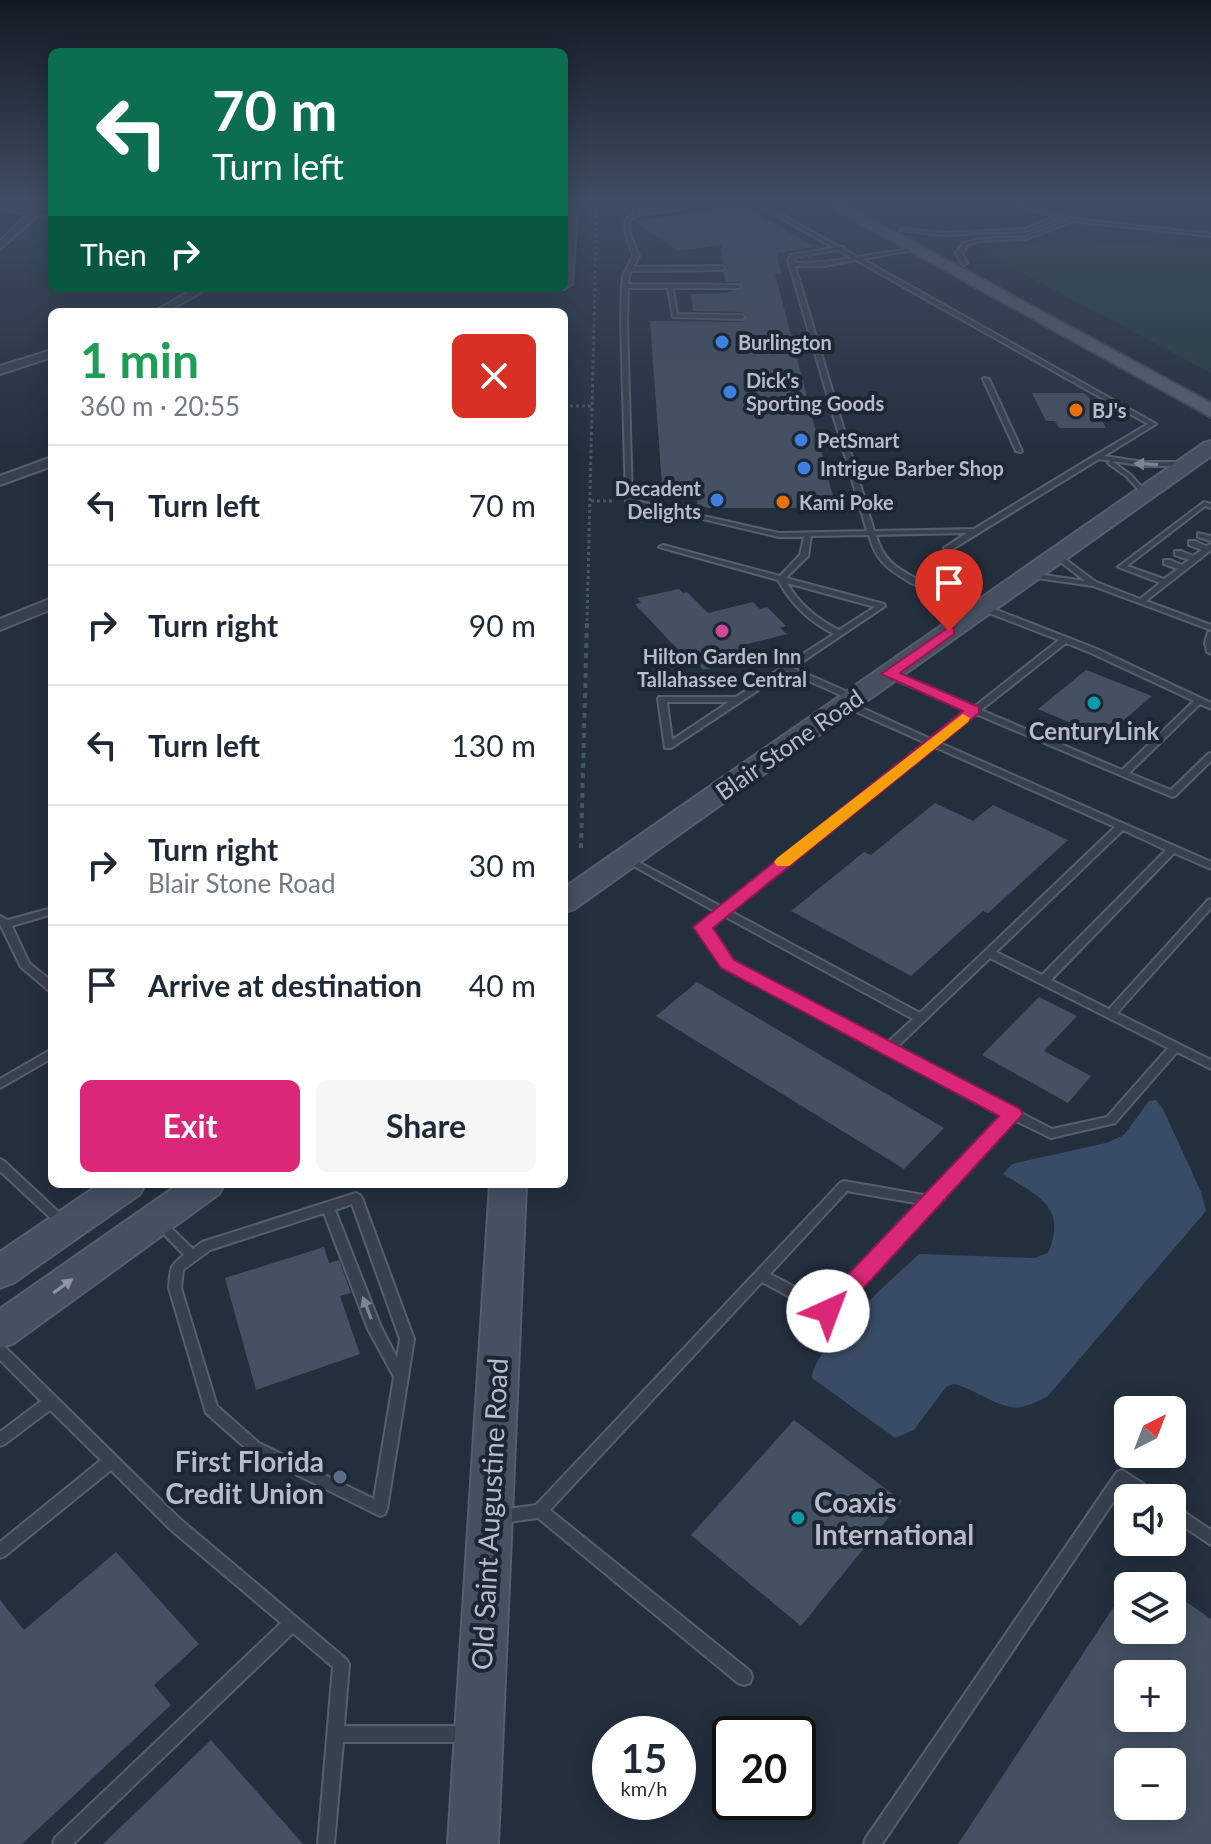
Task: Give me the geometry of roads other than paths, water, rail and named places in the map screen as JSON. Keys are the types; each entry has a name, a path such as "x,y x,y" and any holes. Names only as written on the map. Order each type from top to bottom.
{"main road":[{"path":"980,285 1211,411"},
{"path":"1005,285 1211,395"},
{"name":"Blair Stone Road","path":"568,899 1211,447"},
{"path":"0,1272 121,1188"},
{"path":"126,1188 156,1220"},
{"path":"0,1331 200,1188"},
{"name":"Old Saint Augustine Road","path":"473,1844 508,1188"},
{"path":"66,1227 100,1259"}],"street":[{"path":"166,308 196,292"},
{"path":"0,370 48,354"},
{"path":"0,481 48,463"},
{"path":"0,625 48,605"}],"lane":[{"path":"798,285 877,552 895,570 981,609 1064,640 1211,706"},
{"path":"905,285 1153,424 948,548"},
{"path":"738,286 625,286 629,501 779,535 974,531"},
{"path":"670,286 675,316 742,317"},
{"path":"986,379 1019,451"},
{"path":"1096,457 1150,465 1187,464"},
{"path":"1106,460 1129,476 1145,494"},
{"path":"1165,582 1122,567 1156,545 1204,504 1211,506"},
{"path":"781,579 804,556 808,535"},
{"path":"1201,535 1211,539"},
{"path":"1192,543 1209,547"},
{"path":"663,547 881,606 787,668 738,700 679,738 668,746 662,699 738,700"},
{"path":"1140,602 1209,547"},
{"path":"1178,553 1194,559"},
{"path":"1057,555 1094,584"},
{"path":"1167,562 1183,568"},
{"path":"1028,575 1094,584 1211,628"},
{"path":"781,579 787,592 822,626 839,633"},
{"path":"1211,634 1211,652"},
{"path":"1064,640 703,927 727,964 1051,1134 1111,1120 1175,1047"},
{"path":"787,668 932,742 1211,866"},
{"path":"889,674 1172,794 1211,756"},
{"path":"1123,774 1199,701"},
{"path":"888,1049 1122,826"},
{"path":"1044,980 1172,849"},
{"path":"626,859 921,1018"},
{"path":"1110,1014 1211,902"},
{"path":"48,912 3,921 25,965 48,984"},
{"path":"989,953 1211,1065"},
{"path":"0,1084 48,1055"},
{"path":"761,1275 828,1311 1013,1114"},
{"path":"0,1164 66,1227"},
{"path":"489,1517 540,1511 844,1186 932,1201"},
{"path":"356,1198 407,1339 380,1509 254,1447 211,1409 175,1288 177,1268 206,1246 328,1207 356,1198"},
{"path":"328,1207 375,1329 401,1377"},
{"path":"156,1220 193,1256"},
{"path":"0,1351 175,1524 341,1664 326,1844"},
{"path":"0,1440 51,1401"},
{"path":"0,1551 111,1461"},
{"path":"1117,1484 1122,1477 1132,1484"},
{"path":"872,1844 1114,1489"},
{"path":"540,1511 744,1677"},
{"path":"1186,1521 1211,1538"},
{"path":"61,1844 292,1623"},
{"path":"335,1734 478,1734"}],"water":[{"path":"1156,1100 1201,1192 1206,1211 1047,1397 1025,1406 1005,1406 953,1384 946,1387 914,1430 895,1438 812,1378 816,1364 840,1331 919,1254 1034,1258 1048,1253 1053,1237 1052,1213 1037,1196 1003,1174 1012,1164 1106,1143 1124,1135 1149,1101"}],"place":[{"name":"Burlington","path":"722,342"},
{"name":"Dick's Sporting Goods","path":"730,392"},
{"name":"BJ's","path":"1076,410"},
{"name":"PetSmart","path":"801,440"},
{"name":"Intrigue Barber Shop","path":"804,468"},
{"name":"Decadent Delights","path":"717,500"},
{"name":"Kami Poke","path":"783,502"},
{"name":"Hilton Garden Inn Tallahassee Central","path":"722,631"},
{"name":"CenturyLink","path":"1094,703"},
{"name":"First Florida Credit Union","path":"340,1477"},
{"name":"Coaxis International","path":"798,1518"}]}
